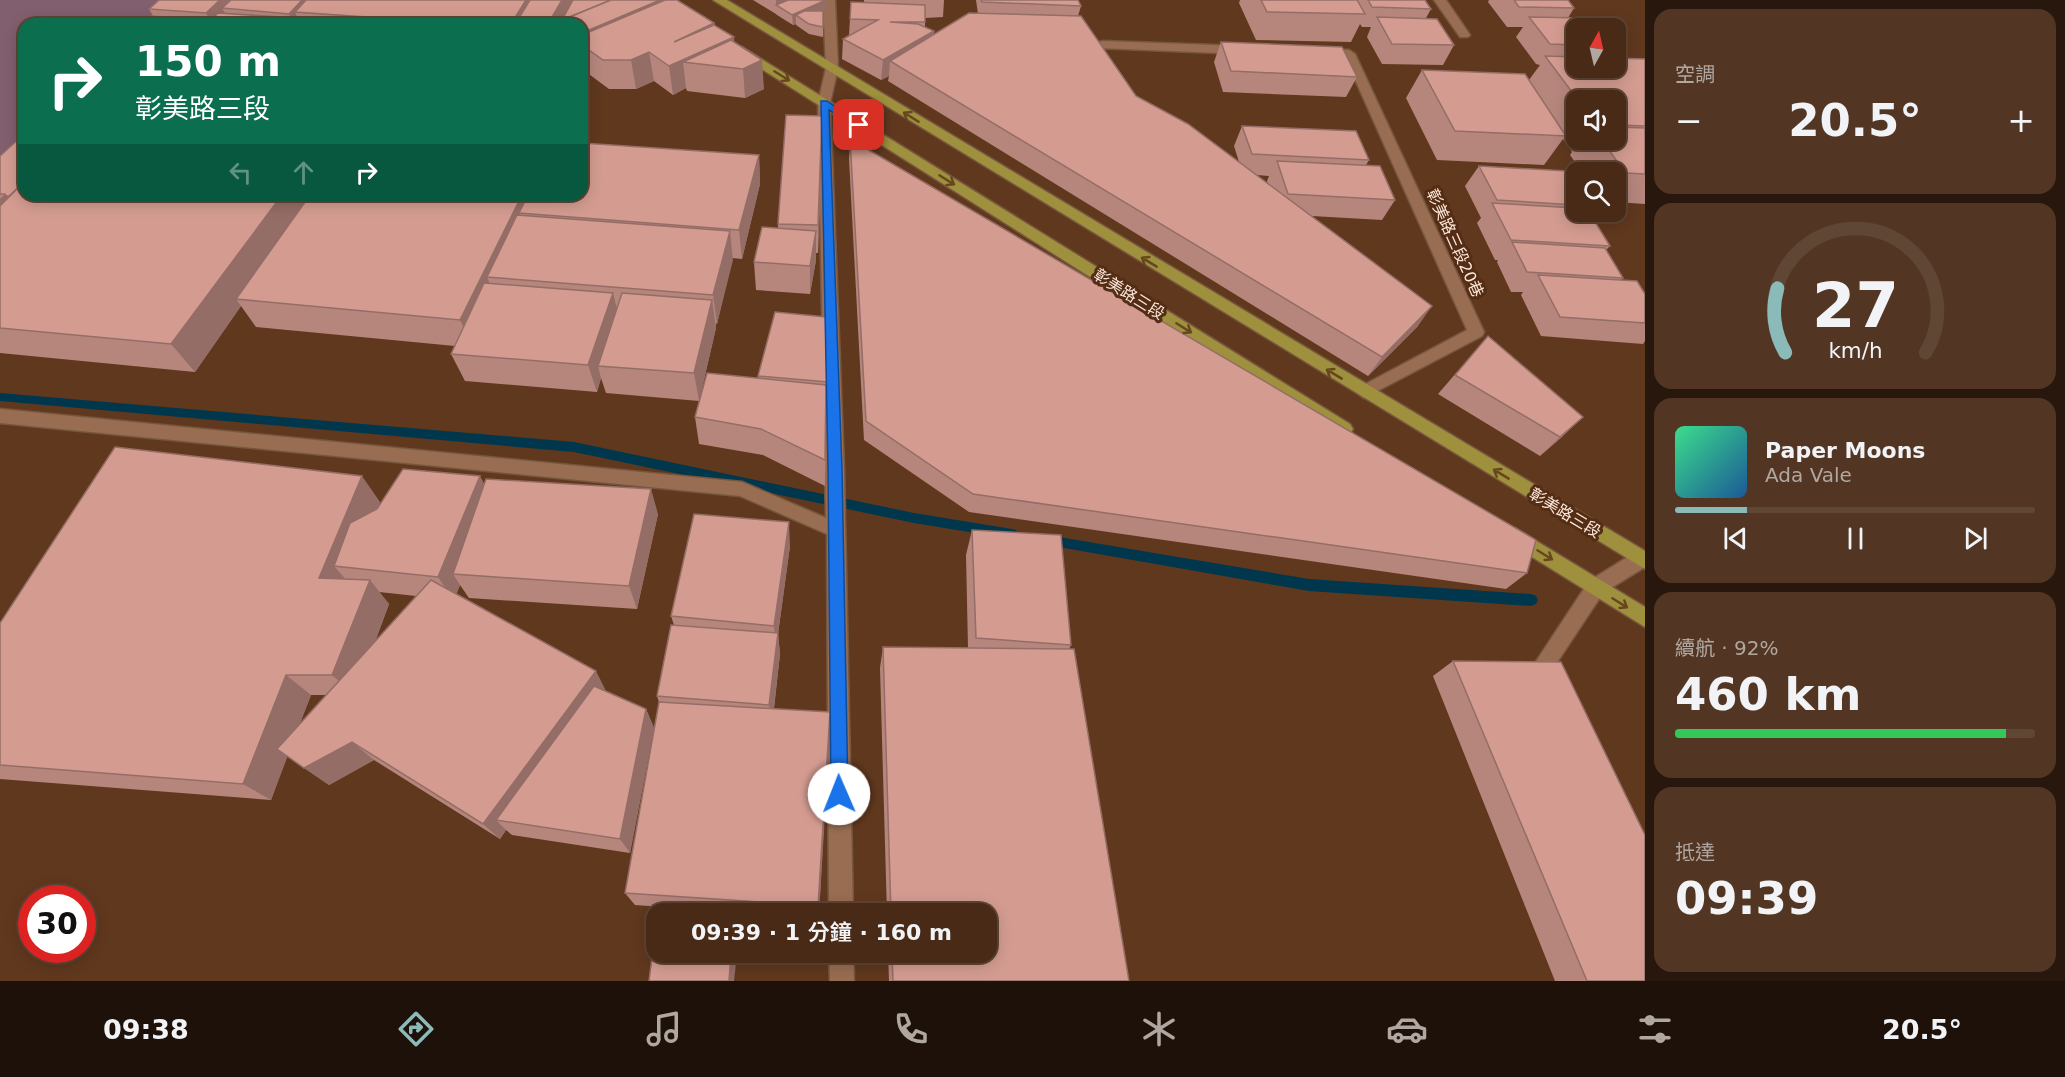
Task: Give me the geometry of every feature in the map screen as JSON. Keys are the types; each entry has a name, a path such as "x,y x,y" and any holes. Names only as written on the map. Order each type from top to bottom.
{"main road":[{"name":"彰美路三段","path":"719,0 828,86 1358,438"},
{"name":"彰美路三段","path":"728,42 828,86 1364,392 1644,560"},
{"path":"1499,526 1645,618"}],"street":[{"path":"830,0 828,86 841,903"},
{"path":"1440,0 1464,36"},
{"path":"1103,45 1255,50"},
{"name":"彰美路三段20巷","path":"1302,52 1349,54 1476,332 1364,392"},
{"path":"0,416 742,489 836,530"},
{"path":"1565,705 1545,663 1596,587 1644,560"},
{"path":"841,963 842,981"}],"shaded area":[{"path":"0,0 192,0 172,18 18,18 18,160 0,177"}],"building":[{"path":"159,0 220,0 206,13 149,9"},
{"path":"231,0 302,0 289,14 222,8"},
{"path":"306,0 526,0 515,18 381,18 295,12"},
{"path":"530,0 562,0 552,18 519,18"},
{"path":"573,0 611,0 567,18 563,18"},
{"path":"611,0 660,0 588,30 588,18 567,18"},
{"path":"665,0 677,0 714,23 674,42 714,25 734,37 669,66 649,52 631,60 603,60 588,49 588,32"},
{"path":"788,0 826,0 792,15 776,5"},
{"path":"981,0 1078,0 1081,6 982,2"},
{"path":"1261,0 1357,0 1365,14 1267,12"},
{"path":"1368,0 1425,0 1431,9 1372,7"},
{"path":"1514,0 1568,0 1574,8 1519,7"},
{"path":"851,2 925,5 925,22 890,22 918,24 934,31 883,60 843,39 878,20 850,19"},
{"path":"804,11 823,11 823,27 809,24 796,15"},
{"path":"218,13 298,18 213,18"},
{"path":"969,13 1081,16 1136,96 1188,124 1432,306 1382,357 890,61"},
{"path":"150,16 177,18 148,18"},
{"path":"1377,17 1437,19 1454,45 1392,44"},
{"path":"1529,17 1585,18 1566,18 1566,45 1550,44"},
{"path":"731,40 762,60 743,69 683,62"},
{"path":"1221,42 1342,47 1357,77 1231,71"},
{"path":"1545,56 1566,57 1566,78 1626,78 1626,58 1645,59 1645,126 1626,125 1626,90 1570,90"},
{"path":"1422,70 1525,74 1566,136 1455,131"},
{"path":"786,115 822,116 818,225 778,224"},
{"path":"1242,126 1356,131 1369,160 1252,154"},
{"path":"1626,127 1645,128 1645,174 1626,173 1626,162 1617,162 1609,150 1626,150"},
{"path":"850,139 1536,540 1527,573 973,494 866,421"},
{"path":"18,140 18,188 9,196 0,194 0,156"},
{"path":"588,143 759,155 739,230 519,213 525,201 588,201"},
{"path":"1277,161 1380,166 1395,200 1288,194"},
{"path":"1479,166 1566,171 1566,204 1497,200"},
{"path":"18,188 18,201 278,201 171,344 0,328 0,206"},
{"path":"306,201 519,201 460,320 236,299"},
{"path":"1492,203 1566,207 1566,222 1595,222 1610,246 1511,240"},
{"path":"517,215 730,231 713,295 487,277"},
{"path":"762,227 816,231 810,266 754,262"},
{"path":"1512,242 1605,248 1623,278 1527,272"},
{"path":"1538,275 1637,281 1645,294 1645,323 1560,317"},
{"path":"484,283 613,293 588,365 451,354"},
{"path":"622,293 712,300 694,373 598,366"},
{"path":"775,312 826,317 828,382 758,376"},
{"path":"1488,336 1583,417 1560,437 1455,375"},
{"path":"707,373 826,385 825,460 761,429 695,417"},
{"path":"115,447 362,476 319,578 370,580 332,675 286,675 243,784 0,765 0,623"},
{"path":"403,469 480,476 438,577 334,566 350,523 377,509"},
{"path":"486,479 651,489 629,586 453,574"},
{"path":"694,514 789,522 774,626 671,616"},
{"path":"972,530 1061,535 1071,645 976,638"},
{"path":"431,580 596,671 483,824 352,742 304,768 277,749"},
{"path":"671,625 778,633 769,705 657,696"},
{"path":"883,647 1074,649 1129,981 893,981 892,963 997,963 997,903 891,903"},
{"path":"1453,661 1561,662 1645,835 1645,981 1587,981"},
{"path":"594,686 646,709 620,839 496,820"},
{"path":"659,702 830,712 818,903 773,903 625,893"},
{"path":"651,963 730,963 729,981 649,981"}],"waterway":[{"path":"0,397 574,447 914,518 1012,534"},
{"path":"1047,540 1309,585 1531,600"}],"route":[{"path":"839,794 835,469 824,103 859,125"}]}
